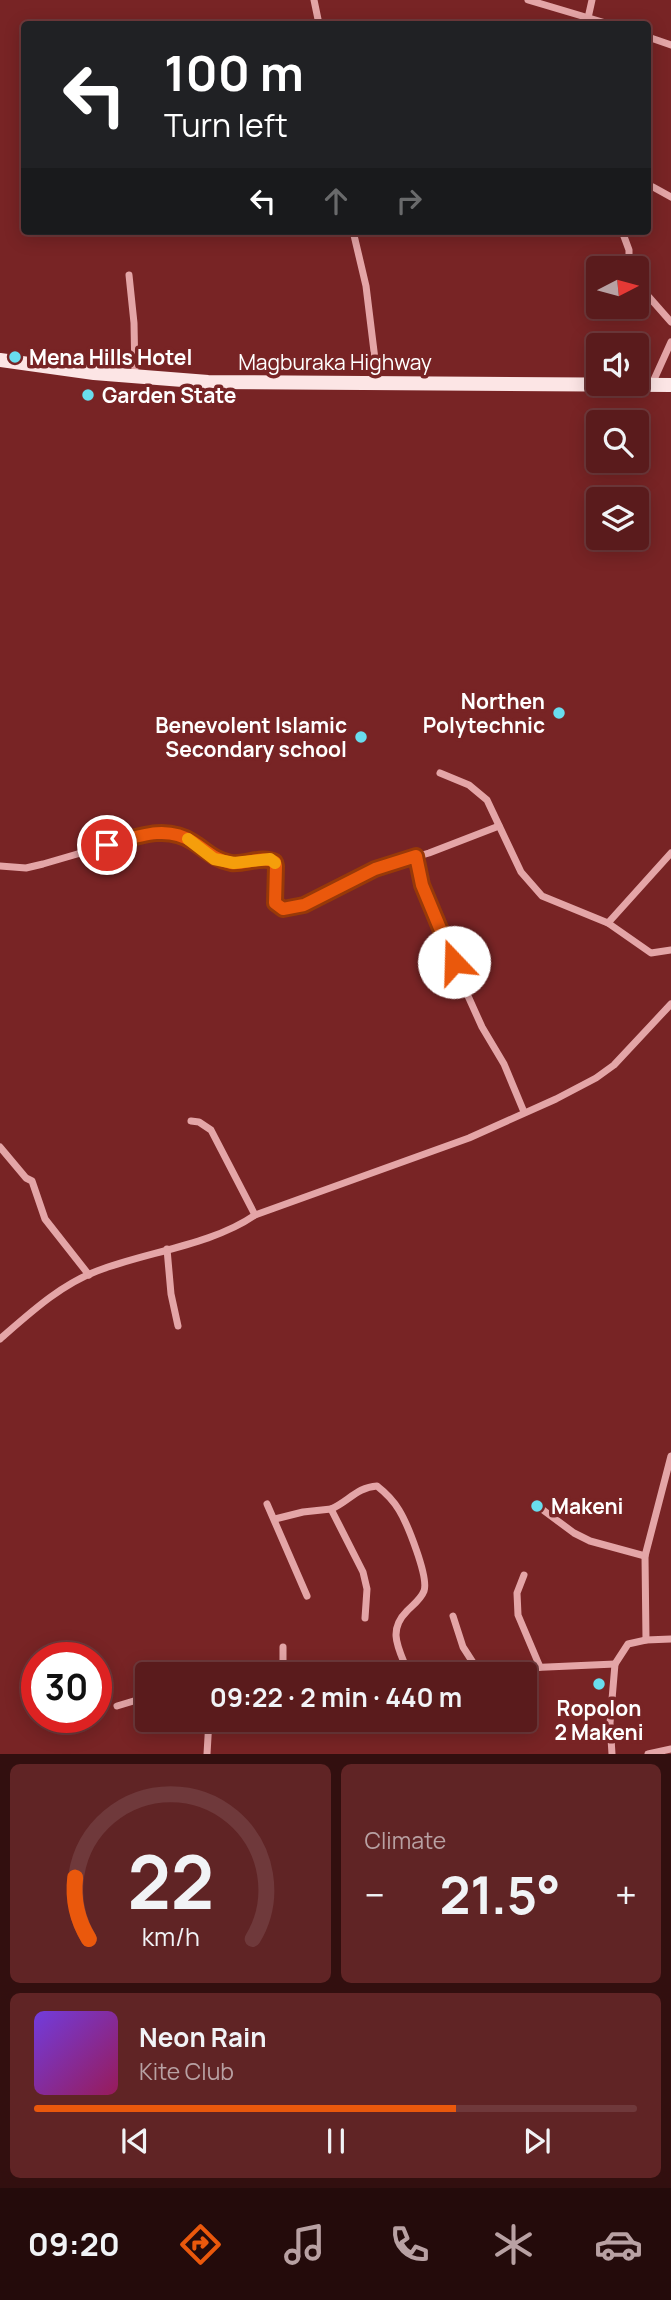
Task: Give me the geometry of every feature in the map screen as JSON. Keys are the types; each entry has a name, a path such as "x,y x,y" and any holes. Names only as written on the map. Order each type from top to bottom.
{"main road":[{"name":"Magburaka Highway","path":"0,360 135,377 208,382 671,385"}],"street":[{"path":"314,0 318,21"},
{"path":"528,0 598,21"},
{"path":"588,18 592,0"},
{"path":"651,38 671,45"},
{"path":"653,187 671,197"},
{"path":"354,235 366,286 378,384"},
{"path":"623,235 629,256"},
{"path":"130,275 135,377"},
{"path":"649,297 671,322"},
{"path":"651,385 671,342"},
{"path":"440,773 477,791 487,800 521,872 542,896 608,923 651,953 671,950"},
{"path":"0,866 26,868 139,836 158,832 172,833 187,838 214,859 234,863 270,859 275,862 275,903 283,909 304,905 375,869 499,827"},
{"path":"608,923 671,853"},
{"path":"416,856 422,885 450,947 459,976 482,1027 504,1064 524,1112"},
{"path":"0,1339 36,1307 89,1275 215,1234 244,1223 255,1215 469,1138 596,1078 614,1065 671,1004"},
{"path":"191,1121 199,1122 211,1130 255,1215"},
{"path":"0,1147 26,1178 32,1181 45,1219 89,1275"},
{"path":"167,1249 178,1326"},
{"path":"646,1640 645,1556 671,1456"},
{"path":"275,1519 331,1509 368,1486 377,1486 391,1498 400,1511 415,1547 426,1584 424,1593 398,1621 395,1632 405,1662"},
{"path":"267,1504 307,1596"},
{"path":"331,1509 363,1572 367,1589 365,1618"},
{"path":"543,1510 574,1534 645,1556"},
{"path":"524,1575 517,1593 518,1615 540,1667"},
{"path":"453,1616 463,1647 473,1662"},
{"path":"612,1754 610,1723 615,1664 628,1644 671,1639"},
{"path":"283,1647 283,1662"},
{"path":"537,1668 615,1664"},
{"path":"117,1706 135,1701"},
{"path":"207,1754 208,1732"},
{"path":"648,1754 671,1749"}],"slow traffic":[{"path":"188,839 214,859 234,863 270,859 275,863"}],"place":[{"name":"Mena Hills Hotel","path":"15,357"},
{"name":"Garden State","path":"88,395"},
{"name":"Northen Polytechnic","path":"559,713"},
{"name":"Benevolent Islamic Secondary school","path":"361,737"},
{"name":"Makeni","path":"537,1506"},
{"name":"Ropolon 2 Makeni","path":"599,1684"}],"route":[{"path":"107,845 158,832 172,833 187,838 214,859 234,863 270,859 276,866 275,903 283,909 304,905 375,869 416,856 422,885 454,962"}]}
